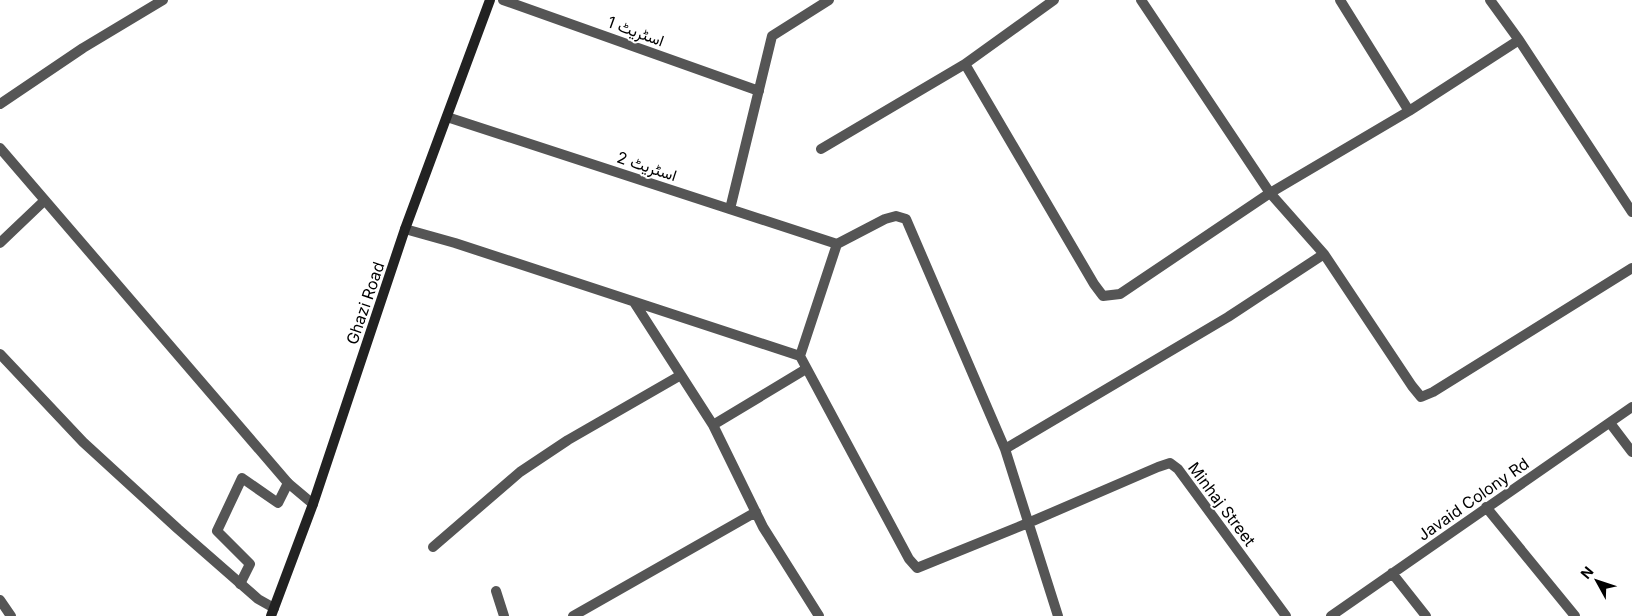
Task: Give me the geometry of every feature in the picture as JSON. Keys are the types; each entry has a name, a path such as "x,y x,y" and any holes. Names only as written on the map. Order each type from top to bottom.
{"main road":[{"name":"Ghazi Road","path":"273,612 314,504 406,229 490,0"}],"street":[{"path":"0,104 83,48 163,0"},
{"name":"اسٹریٹ 1","path":"503,0 759,91"},
{"path":"821,149 965,64 1054,0"},
{"path":"1141,0 1270,193 1324,254 1421,397 1433,392 1632,268"},
{"path":"1340,0 1409,111"},
{"path":"1490,0 1519,40 1632,212"},
{"path":"730,209 772,36 828,1"},
{"path":"965,64 1094,284 1104,296 1120,294 1270,193 1409,111 1519,40"},
{"name":"اسٹریٹ 2","path":"447,117 838,244"},
{"path":"0,148 288,483 314,504"},
{"path":"0,243 44,201"},
{"path":"1028,523 917,568 909,559 800,356 838,244 885,219 896,216 906,219 1005,449 1058,616"},
{"path":"406,229 465,246 800,356"},
{"path":"1005,449 1228,317 1324,254"},
{"path":"634,302 713,426 763,527 819,616"},
{"path":"0,354 83,442 178,530 273,612"},
{"path":"713,426 806,369"},
{"path":"433,547 520,472 568,440 681,375"},
{"name":"Javaid Colony Rd","path":"1332,616 1632,407"},
{"path":"1610,424 1632,452"},
{"name":"Minhaj Street","path":"1028,523 1158,466 1170,463 1178,469 1286,616"},
{"path":"240,584 250,564 217,531 242,478 278,504 288,483"},
{"path":"1486,507 1575,616"},
{"path":"573,616 756,512"},
{"path":"1392,573 1426,616"},
{"path":"496,591 504,616"},
{"path":"0,600 11,616"}]}
